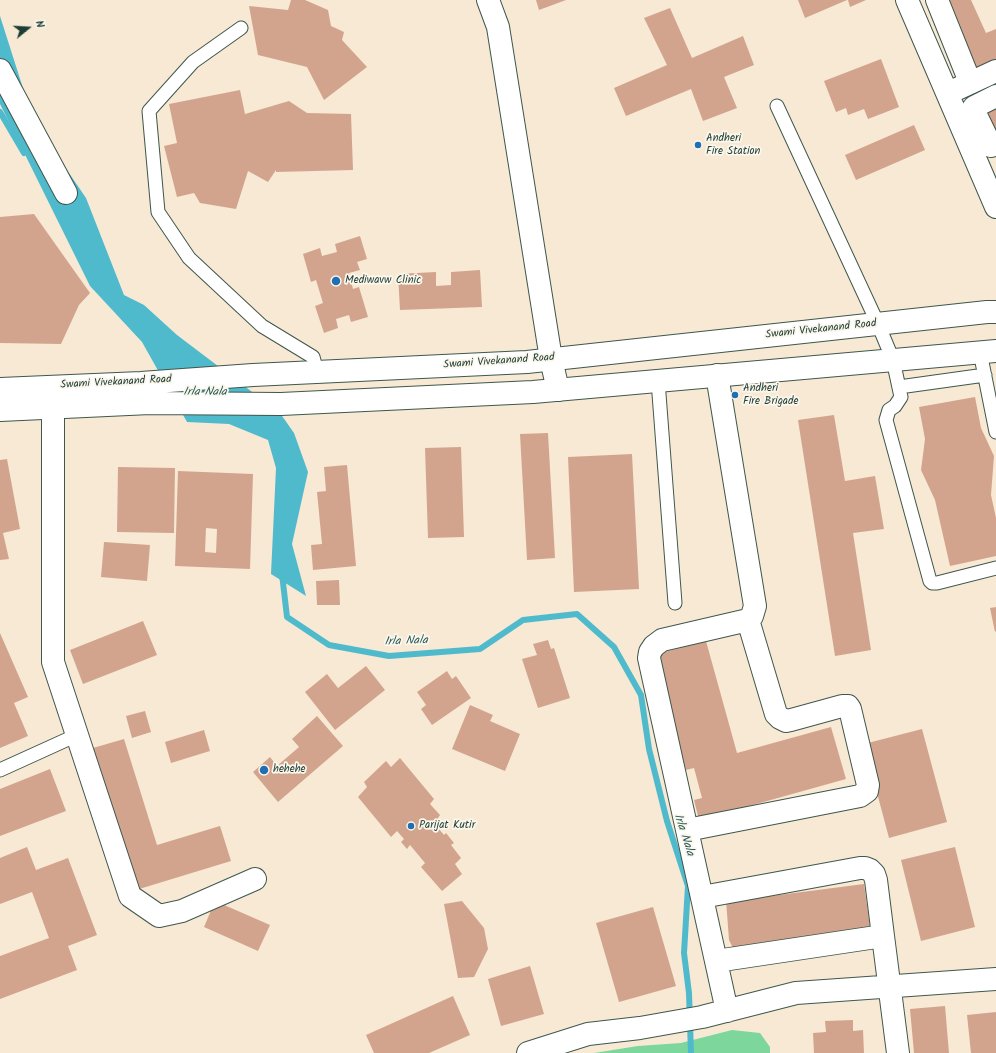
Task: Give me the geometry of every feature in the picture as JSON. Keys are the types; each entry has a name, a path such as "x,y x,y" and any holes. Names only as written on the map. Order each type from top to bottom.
{"street":[{"path":"488,0 498,27 551,359 558,390"},
{"path":"907,0 947,93 987,148"},
{"path":"937,0 970,82"},
{"path":"0,70 66,193"},
{"path":"947,93 996,71"},
{"path":"996,96 974,107 973,109 987,148 996,207"},
{"name":"Swami Vivekanand Road","path":"0,389 141,383 253,375 527,362 996,312"},
{"name":"Swami Vivekanand Road","path":"0,410 150,403 281,404 558,390 988,351"},
{"path":"717,375 755,606 752,616 748,620 662,640 654,646 650,652 649,658 727,1011"},
{"path":"48,387 53,408 53,662 130,896 159,916 182,911 255,879"},
{"path":"687,830 860,796 867,791 868,785 850,709 848,706 842,706 786,721 780,718 776,714 748,620"},
{"path":"702,897 865,868 870,870 874,874 876,880 898,1053"},
{"path":"716,961 883,936"},
{"path":"528,1053 588,1034 640,1028 702,1017 796,994 996,979"}],"lane":[{"path":"241,28 193,62 149,111 158,212 190,258 262,326 313,357 317,372"},
{"path":"777,106 878,324 893,360 901,397 895,406 889,410 886,420 930,580 932,583 996,568"},
{"path":"988,351 985,375 996,432"},
{"path":"899,387 985,375"},
{"path":"658,381 674,603"},
{"path":"0,770 77,735"}],"green space":[{"path":"732,1030 760,1033 770,1047 770,1053 594,1053 638,1046 681,1043"}],"water":[{"name":"Irla Nala","path":"0,16 28,104 67,170 86,198 124,295 144,305 177,335 280,413 294,433 308,472 292,544 306,596 271,574 276,468 268,440 229,424 187,422 142,342 90,286 0,104"}],"building":[{"path":"291,0 305,0 328,10 331,26 344,32 342,40 367,67 324,100 307,67 258,55 249,6 288,10"},
{"path":"536,0 566,0 539,10"},
{"path":"798,0 847,0 805,18"},
{"path":"848,0 866,0 850,7"},
{"path":"941,0 971,0 986,33 996,29 996,68 974,77"},
{"path":"670,8 692,58 743,36 754,65 724,77 737,108 703,121 691,89 626,116 614,88 667,65 644,18"},
{"path":"881,59 899,107 868,119 864,109 848,115 846,108 836,112 824,81"},
{"path":"240,90 245,114 289,101 307,113 351,114 353,170 276,172 276,170 268,182 248,171 236,209 200,203 194,193 177,197 164,146 177,143 169,104"},
{"path":"996,99 996,138 976,109"},
{"path":"914,125 925,150 856,180 845,155"},
{"path":"34,214 90,293 79,305 61,344 0,343 0,217"},
{"path":"360,236 367,259 357,262 360,270 349,273 353,289 359,287 368,317 351,322 349,315 336,319 338,328 324,333 315,306 323,303 316,280 311,282 303,254 320,248 322,256 337,252 335,244"},
{"path":"480,270 482,307 400,310 398,274 436,272 436,286 451,285 451,272"},
{"path":"975,397 981,428 994,456 991,495 996,518 996,556 950,566 935,500 921,470 925,439 919,407"},
{"path":"834,415 845,481 875,476 884,529 853,533 871,650 835,656 798,420"},
{"path":"548,433 555,558 527,560 520,434"},
{"path":"461,447 464,537 428,538 425,448"},
{"path":"632,454 639,589 574,592 568,457"},
{"path":"7,459 20,529 3,533 9,559 0,560 0,460"},
{"path":"347,465 356,566 313,570 311,545 322,544 317,492 326,491 324,467"},
{"path":"118,467 175,468 174,533 117,532"},
{"path":"178,471 253,474 250,569 175,566","holes":["206,528 217,529 216,553 205,552"]},
{"path":"104,542 150,545 147,581 101,577"},
{"path":"339,580 340,605 317,605 316,581"},
{"path":"996,607 996,631 995,632 990,608"},
{"path":"143,621 157,655 83,684 70,650"},
{"path":"0,633 28,697 14,703 28,736 0,748"},
{"path":"548,640 551,649 554,648 570,698 538,708 522,659 537,655 533,644"},
{"path":"706,641 737,753 831,727 846,779 699,820 694,800 702,798 694,768 686,770 654,655"},
{"path":"366,666 385,690 335,730 305,692 327,674 338,688"},
{"path":"447,671 452,679 456,676 471,698 432,725 421,709 426,705 417,692"},
{"path":"470,705 493,715 490,721 520,734 505,771 452,749"},
{"path":"145,711 151,732 132,738 126,716"},
{"path":"317,716 343,746 278,802 253,772 270,757 277,766 299,747 292,739"},
{"path":"922,729 947,822 889,838 864,744"},
{"path":"204,730 210,751 171,763 165,742"},
{"path":"124,739 157,845 220,826 231,861 136,890 93,748"},
{"name":"Parijat Kutir","path":"400,758 434,799 430,804 440,815 438,818 442,824 438,828 444,835 446,833 454,843 451,845 461,858 455,864 462,874 442,891 421,867 425,863 410,845 407,849 401,842 404,839 397,831 391,837 358,797 367,787 364,782 386,761 391,767"},
{"path":"50,769 66,811 0,836 0,789"},
{"path":"27,847 36,870 68,858 97,935 68,946 77,970 0,999 0,956 49,938 32,892 0,904 0,858"},
{"path":"955,847 975,927 921,941 901,860"},
{"path":"864,884 871,933 734,950 729,940 726,900 755,895 771,896"},
{"path":"215,901 270,925 258,951 204,927"},
{"path":"462,901 484,928 488,949 474,977 458,978 444,904"},
{"path":"653,907 676,986 619,1002 596,923"},
{"path":"530,966 544,1014 501,1026 488,979"},
{"path":"453,996 470,1035 429,1053 374,1053 366,1035"},
{"path":"945,1006 949,1053 914,1053 910,1009"},
{"path":"996,1012 996,1053 971,1053 967,1015"},
{"path":"853,1020 853,1031 863,1030 864,1053 814,1053 813,1033 826,1032 825,1021"}],"waterway":[{"name":"Irla Nala","path":"0,112 24,153"},
{"name":"Irla Nala","path":"282,574 287,617 329,645 389,656 480,649 523,620 577,614 614,647 641,695 649,749 667,821 688,886 684,953 689,993 691,1053"}],"place":[{"name":"Andheri Fire Station","path":"698,145"},
{"name":"Mediwavw Clinic","path":"336,281"},
{"name":"Andheri Fire Brigade","path":"735,395"},
{"name":"hehehe","path":"264,770"},
{"name":"Parijat Kutir","path":"411,826"}]}
